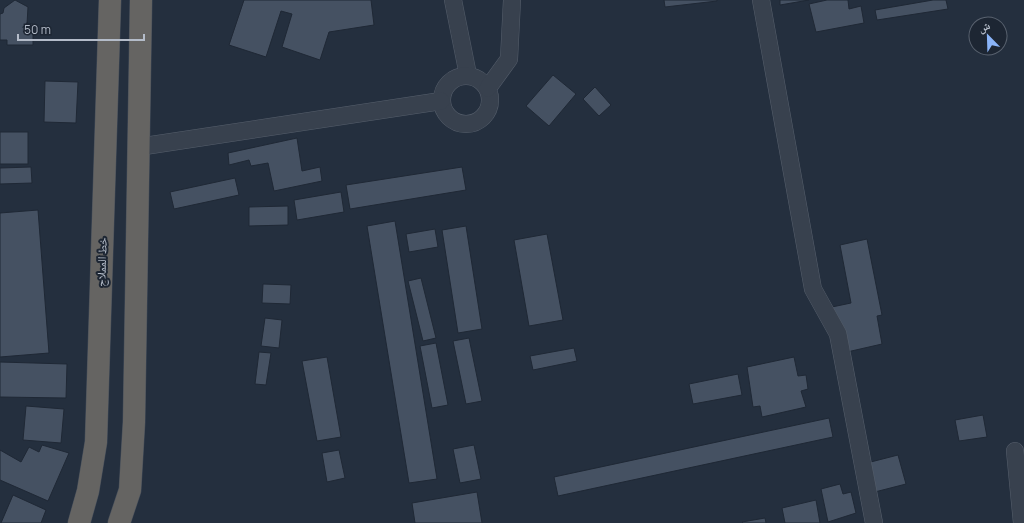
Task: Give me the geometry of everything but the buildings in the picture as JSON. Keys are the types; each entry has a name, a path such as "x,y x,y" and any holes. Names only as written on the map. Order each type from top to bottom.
{"highway":[{"name":"خط المملاح","path":"79,523 88,490 96,442 110,0"},
{"path":"118,523 130,490 134,422 141,0"},
{"path":"106,149 138,147"}],"street":[{"path":"453,0 468,75"},
{"path":"488,88 509,59 512,0"},
{"path":"761,0 813,289 838,334 874,523"},
{"path":"468,75 479,79 488,88 491,95 491,103 488,111 477,122 461,124 453,121 447,116 441,101 444,89 452,80 459,76 468,75"},
{"path":"138,147 441,101"},
{"path":"1014,451 1022,523"}]}
